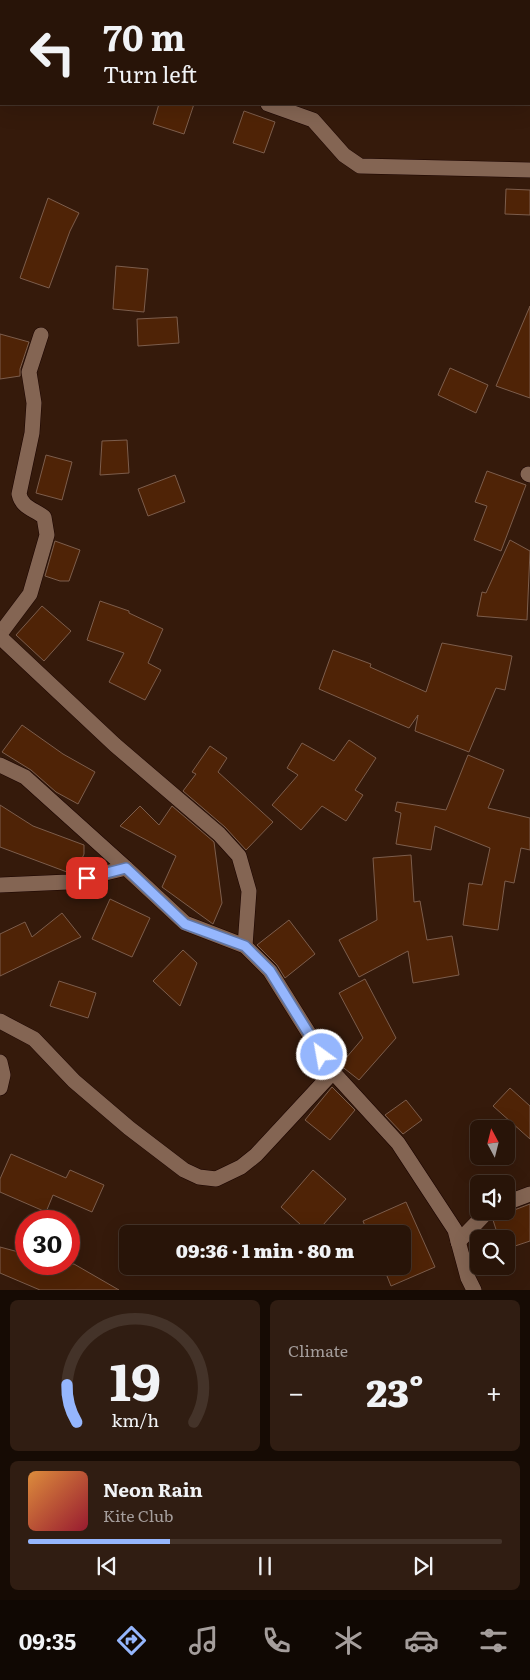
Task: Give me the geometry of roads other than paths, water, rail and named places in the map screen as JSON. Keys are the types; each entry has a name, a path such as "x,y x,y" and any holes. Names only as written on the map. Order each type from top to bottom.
{"street":[{"path":"271,105 313,120 344,155 360,166 530,170"},
{"path":"41,334 29,372 34,403 32,433 19,494 21,502 27,508 44,518 47,535 30,594 0,636 83,716 219,834 239,856 248,891 245,946"},
{"path":"0,764 25,778 126,868 185,924 245,946 270,971 333,1072 398,1143 455,1230 468,1278 474,1290"},
{"path":"0,885 68,882 126,868"},
{"path":"0,1022 34,1039 74,1081 129,1128 184,1170 199,1177 216,1179 242,1167 256,1155 333,1072"},
{"path":"0,1062 4,1075 0,1088"},
{"path":"515,1200 530,1194"},
{"path":"458,1242 479,1220"}]}
